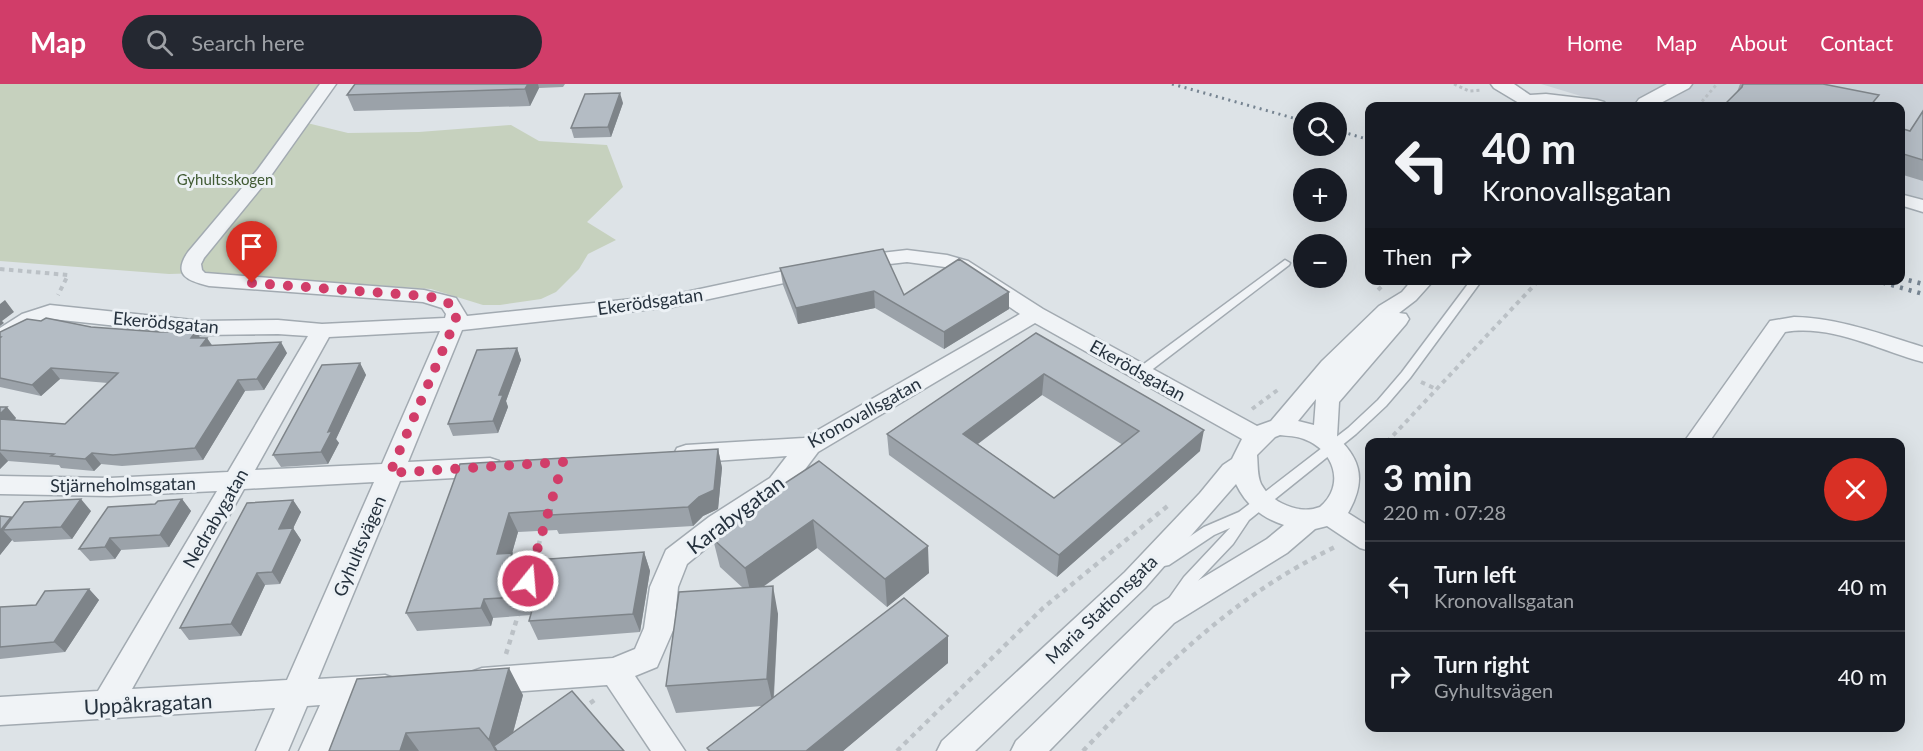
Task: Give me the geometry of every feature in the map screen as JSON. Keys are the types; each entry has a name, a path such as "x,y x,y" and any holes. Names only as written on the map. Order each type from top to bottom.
{"street":[{"path":"328,84 264,173 195,256 191,264 192,272 198,277 209,280 436,297 456,309 454,324"},
{"path":"1648,102 1681,85"},
{"path":"1672,102 1681,85"},
{"path":"1493,87 1569,102"},
{"path":"1905,201 1923,206"},
{"name":"Ekerödsgatan","path":"0,338 30,319 50,312 202,328 278,327 322,331 454,324 672,301 778,277 885,257 907,256 961,265 1035,314 1234,423 1269,432"},
{"name":"Maria Stationsgata","path":"1027,751 1164,615 1277,546 1342,502 1348,483 1343,461 1329,443 1327,400 1339,384 1367,357 1407,308 1417,288"},
{"name":"Maria Stationsgata","path":"953,751 1135,580 1209,500 1232,471 1245,463 1245,455 1250,445 1269,432 1330,366 1387,311 1417,288"},
{"name":"Kronovallsgatan","path":"668,455 808,446 1035,314"},
{"path":"1699,438 1778,326 1792,322 1813,322 1923,355"},
{"name":"Gyhultsvägen","path":"272,751 454,324"},
{"name":"Nedrabygatan","path":"107,705 322,331"},
{"path":"1269,432 1310,432 1329,443"},
{"name":"Karabygatan","path":"452,683 618,676 646,658 658,628 664,587 676,558 718,524 779,485 808,446"},
{"path":"1245,463 1253,509 1284,516 1319,517 1364,537"},
{"path":"390,473 515,465"},
{"name":"Stjärneholmsgatan","path":"0,484 110,487 390,473"},
{"path":"618,676 669,751"},
{"path":"296,695 406,687"},
{"path":"315,751 341,692"},
{"name":"Uppåkragatan","path":"0,711 296,695"}],"lane":[{"path":"1141,372 1285,263"},
{"path":"1164,615 1180,590 1235,534 1253,509 1329,443 1382,403 1473,285"},
{"path":"1135,580 1209,531 1253,509"}],"path":[{"path":"1454,84 1469,91 1493,87"},
{"path":"1474,84 1479,86"},
{"path":"1701,102 1717,84"},
{"path":"0,269 68,275 50,312"},
{"path":"1371,297 1383,285"},
{"path":"1392,438 1534,285"},
{"path":"1234,423 1282,387"},
{"path":"897,751 1043,608 1171,503"},
{"path":"531,572 547,517"},
{"path":"1083,751 1145,686 1228,609 1300,562 1348,541 1364,537"},
{"path":"534,562 546,561"},
{"path":"498,680 521,605"},
{"path":"575,713 618,676"}],"shaded area":[{"path":"1541,84 1923,84 1923,203 1905,196 1905,102 1601,102"}],"green space":[{"name":"Gyhultsskogen","path":"0,84 331,84 303,122 348,133 419,132 511,125 539,141 607,145 623,187 587,222 616,240 588,254 579,269 556,292 541,299 500,305 483,305 431,289 203,273 169,274 0,261"}],"building":[{"path":"355,84 528,84 525,89 347,95"},
{"path":"1743,84 1823,84 1879,95 1873,102 1727,102"},
{"path":"620,93 608,127 571,128 585,94"},
{"path":"1923,111 1923,160 1905,155 1905,130 1910,131"},
{"path":"883,249 904,295 959,259 1009,292 944,332 874,291 796,308 780,268"},
{"path":"46,318 91,327 160,332 196,331 191,338 207,338 201,346 281,342 257,379 238,380 195,448 113,455 92,453 85,459 0,450 0,419 65,424 118,373 51,368 32,385 0,378 0,332 27,319 41,321"},
{"path":"1036,333 1204,430 1059,555 887,434","holes":["1044,374 1139,431 1054,498 963,434"]},
{"path":"517,348 499,395 503,395 493,421 448,424 477,350"},
{"path":"360,363 321,452 273,455 322,365"},
{"path":"0,407 7,407 0,414"},
{"path":"718,449 714,490 699,497 688,507 551,515 552,510 509,513 497,554 512,553 509,562 644,552 633,614 529,621 536,596 484,599 481,608 406,613 460,464"},
{"path":"819,461 928,546 885,579 813,520 745,568 713,539 713,530"},
{"path":"81,499 61,527 3,530 24,502"},
{"path":"182,499 160,535 110,538 105,547 79,549 108,507 155,504 158,501"},
{"path":"293,500 279,529 293,528 272,572 257,573 231,624 180,628 247,503"},
{"path":"0,516 11,517 0,531"},
{"path":"773,586 767,679 666,686 679,592"},
{"path":"89,589 54,642 0,647 0,607 36,605 45,591"},
{"path":"904,598 948,636 806,751 710,751 707,748"},
{"path":"509,668 489,740 479,728 406,733 400,751 329,751 357,679"},
{"path":"572,691 624,751 497,751 494,746"}],"railway":[{"path":"1172,84 1293,118"},
{"path":"1347,133 1365,139"},
{"path":"1905,279 1923,284"},
{"path":"1892,285 1923,294"}],"route":[{"path":"252,283 436,297 456,309 456,320 390,473 563,462 528,581"}]}
